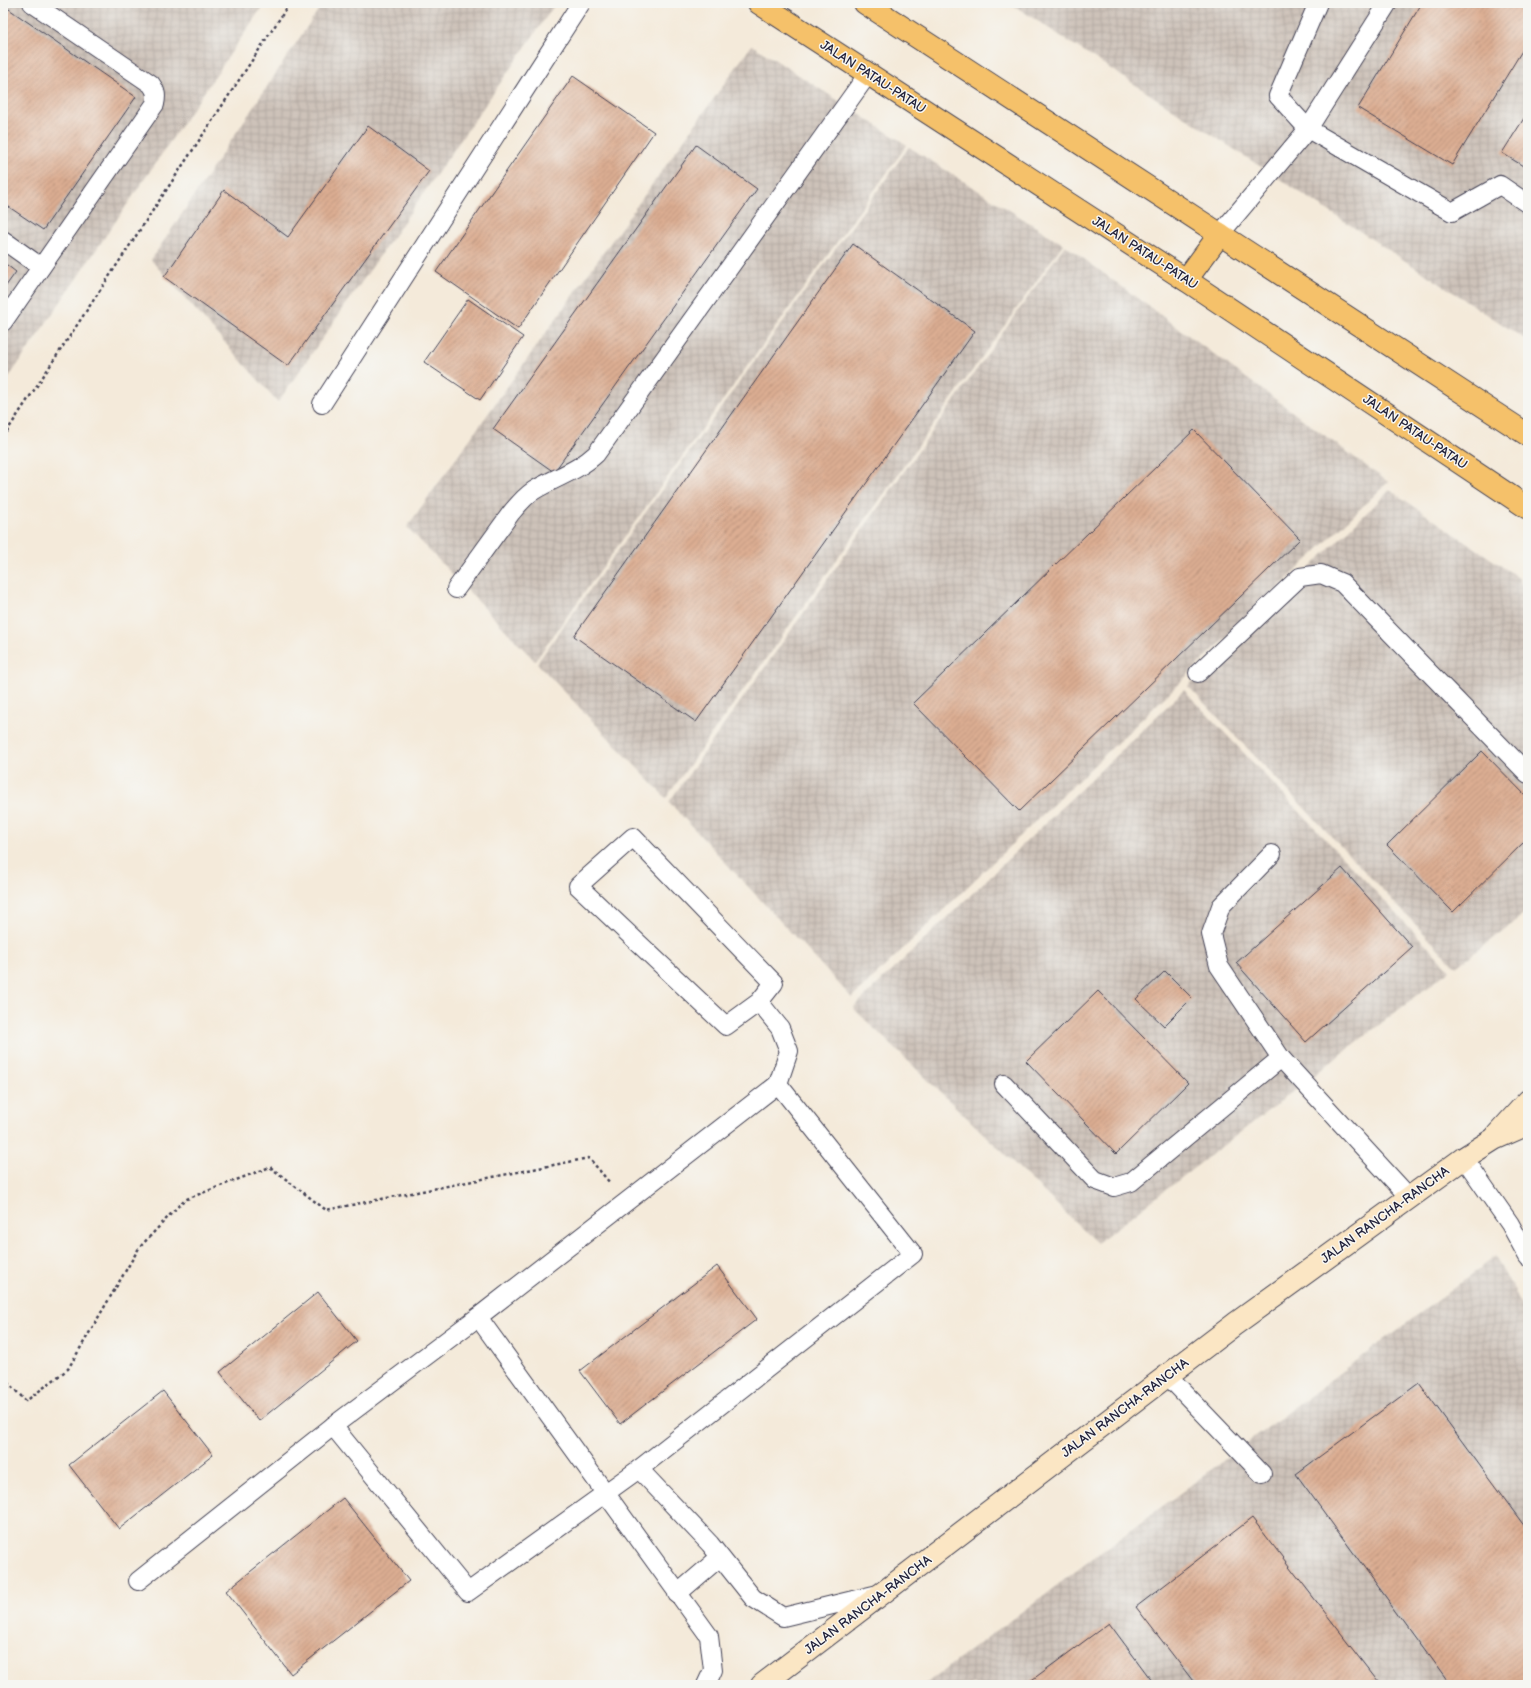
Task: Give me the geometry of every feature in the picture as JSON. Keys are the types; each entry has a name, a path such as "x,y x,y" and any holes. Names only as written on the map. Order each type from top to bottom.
{"main road":[{"name":"JALAN PATAU-PATAU","path":"759,3 1186,280 1528,508"},
{"path":"865,3 1528,435"},
{"path":"1186,280 1220,234"},
{"name":"JALAN RANCHA-RANCHA","path":"1494,1139 1528,1101"},
{"name":"JALAN RANCHA-RANCHA","path":"762,1685 1235,1324 1464,1158 1494,1139 1528,1124"}],"lane":[{"path":"3,322 150,110 157,97 151,84 32,3"},
{"path":"322,404 581,3"},
{"path":"1318,3 1278,96 1308,129 1452,212 1500,184 1528,204"},
{"path":"1220,234 1308,129 1388,3"},
{"path":"456,589 511,513 521,502 532,492 586,463 596,454 868,74"},
{"path":"3,240 41,267"},
{"path":"1198,673 1300,577 1321,574 1342,583 1528,774"},
{"path":"633,837 774,983 759,1002 726,1026 578,886 633,837"},
{"path":"1272,854 1221,906 1211,934 1219,966 1281,1058 1409,1197"},
{"path":"138,1581 333,1426 478,1317 778,1084 789,1051 780,1028 759,1002"},
{"path":"1004,1084 1095,1180 1114,1188 1132,1182 1281,1058"},
{"path":"333,1426 468,1592 638,1469 914,1254 778,1084"},
{"path":"1464,1158 1510,1224 1528,1257"},
{"path":"478,1317 709,1636 714,1670 706,1685"},
{"path":"1168,1376 1262,1474"},
{"path":"638,1469 720,1557 753,1598 783,1617 883,1593"},
{"path":"678,1594 720,1557"}],"path":[{"path":"3,438 290,3"},
{"path":"3,1378 26,1401 68,1369 139,1248 184,1200 270,1167 326,1210 589,1158 626,1202"}],"shaded area":[{"path":"3,3 265,3 3,386"},
{"path":"323,3 556,3 278,402 151,260"},
{"path":"1010,3 1528,3 1528,341"},
{"path":"752,45 907,145 535,661 407,527"},
{"path":"909,147 1063,244 666,798 537,663"},
{"path":"1065,245 1388,482 852,998 669,802"},
{"path":"1390,490 1519,578 1528,602 1528,911 1456,967 1188,686"},
{"path":"1184,690 1450,970 1097,1243 853,1008"},
{"path":"1495,1257 1528,1315 1528,1685 924,1685"}],"building":[{"path":"1422,3 1528,3 1528,41 1452,165 1358,108"},
{"path":"3,5 136,97 43,230 3,203"},
{"path":"573,76 654,132 518,329 436,272"},
{"path":"1528,112 1528,169 1502,153"},
{"path":"368,126 429,171 288,366 164,277 224,190 288,237"},
{"path":"696,145 757,189 554,472 493,429"},
{"path":"853,244 975,331 696,722 574,636"},
{"path":"3,262 16,272 3,290"},
{"path":"468,299 523,337 480,400 424,362"},
{"path":"1194,430 1300,539 1019,811 913,703"},
{"path":"1482,751 1528,798 1528,838 1453,912 1387,845"},
{"path":"1342,868 1412,947 1306,1042 1236,963"},
{"path":"1165,971 1192,998 1164,1026 1136,999"},
{"path":"1098,991 1188,1083 1116,1154 1026,1061"},
{"path":"717,1266 757,1319 620,1424 580,1371"},
{"path":"318,1292 357,1341 259,1421 220,1372"},
{"path":"1419,1383 1528,1531 1528,1685 1450,1685 1296,1474"},
{"path":"163,1391 213,1455 119,1529 69,1465"},
{"path":"343,1498 409,1581 291,1674 226,1591"},
{"path":"1252,1518 1381,1685 1196,1685 1136,1607"},
{"path":"1109,1623 1155,1685 1025,1685"}]}
